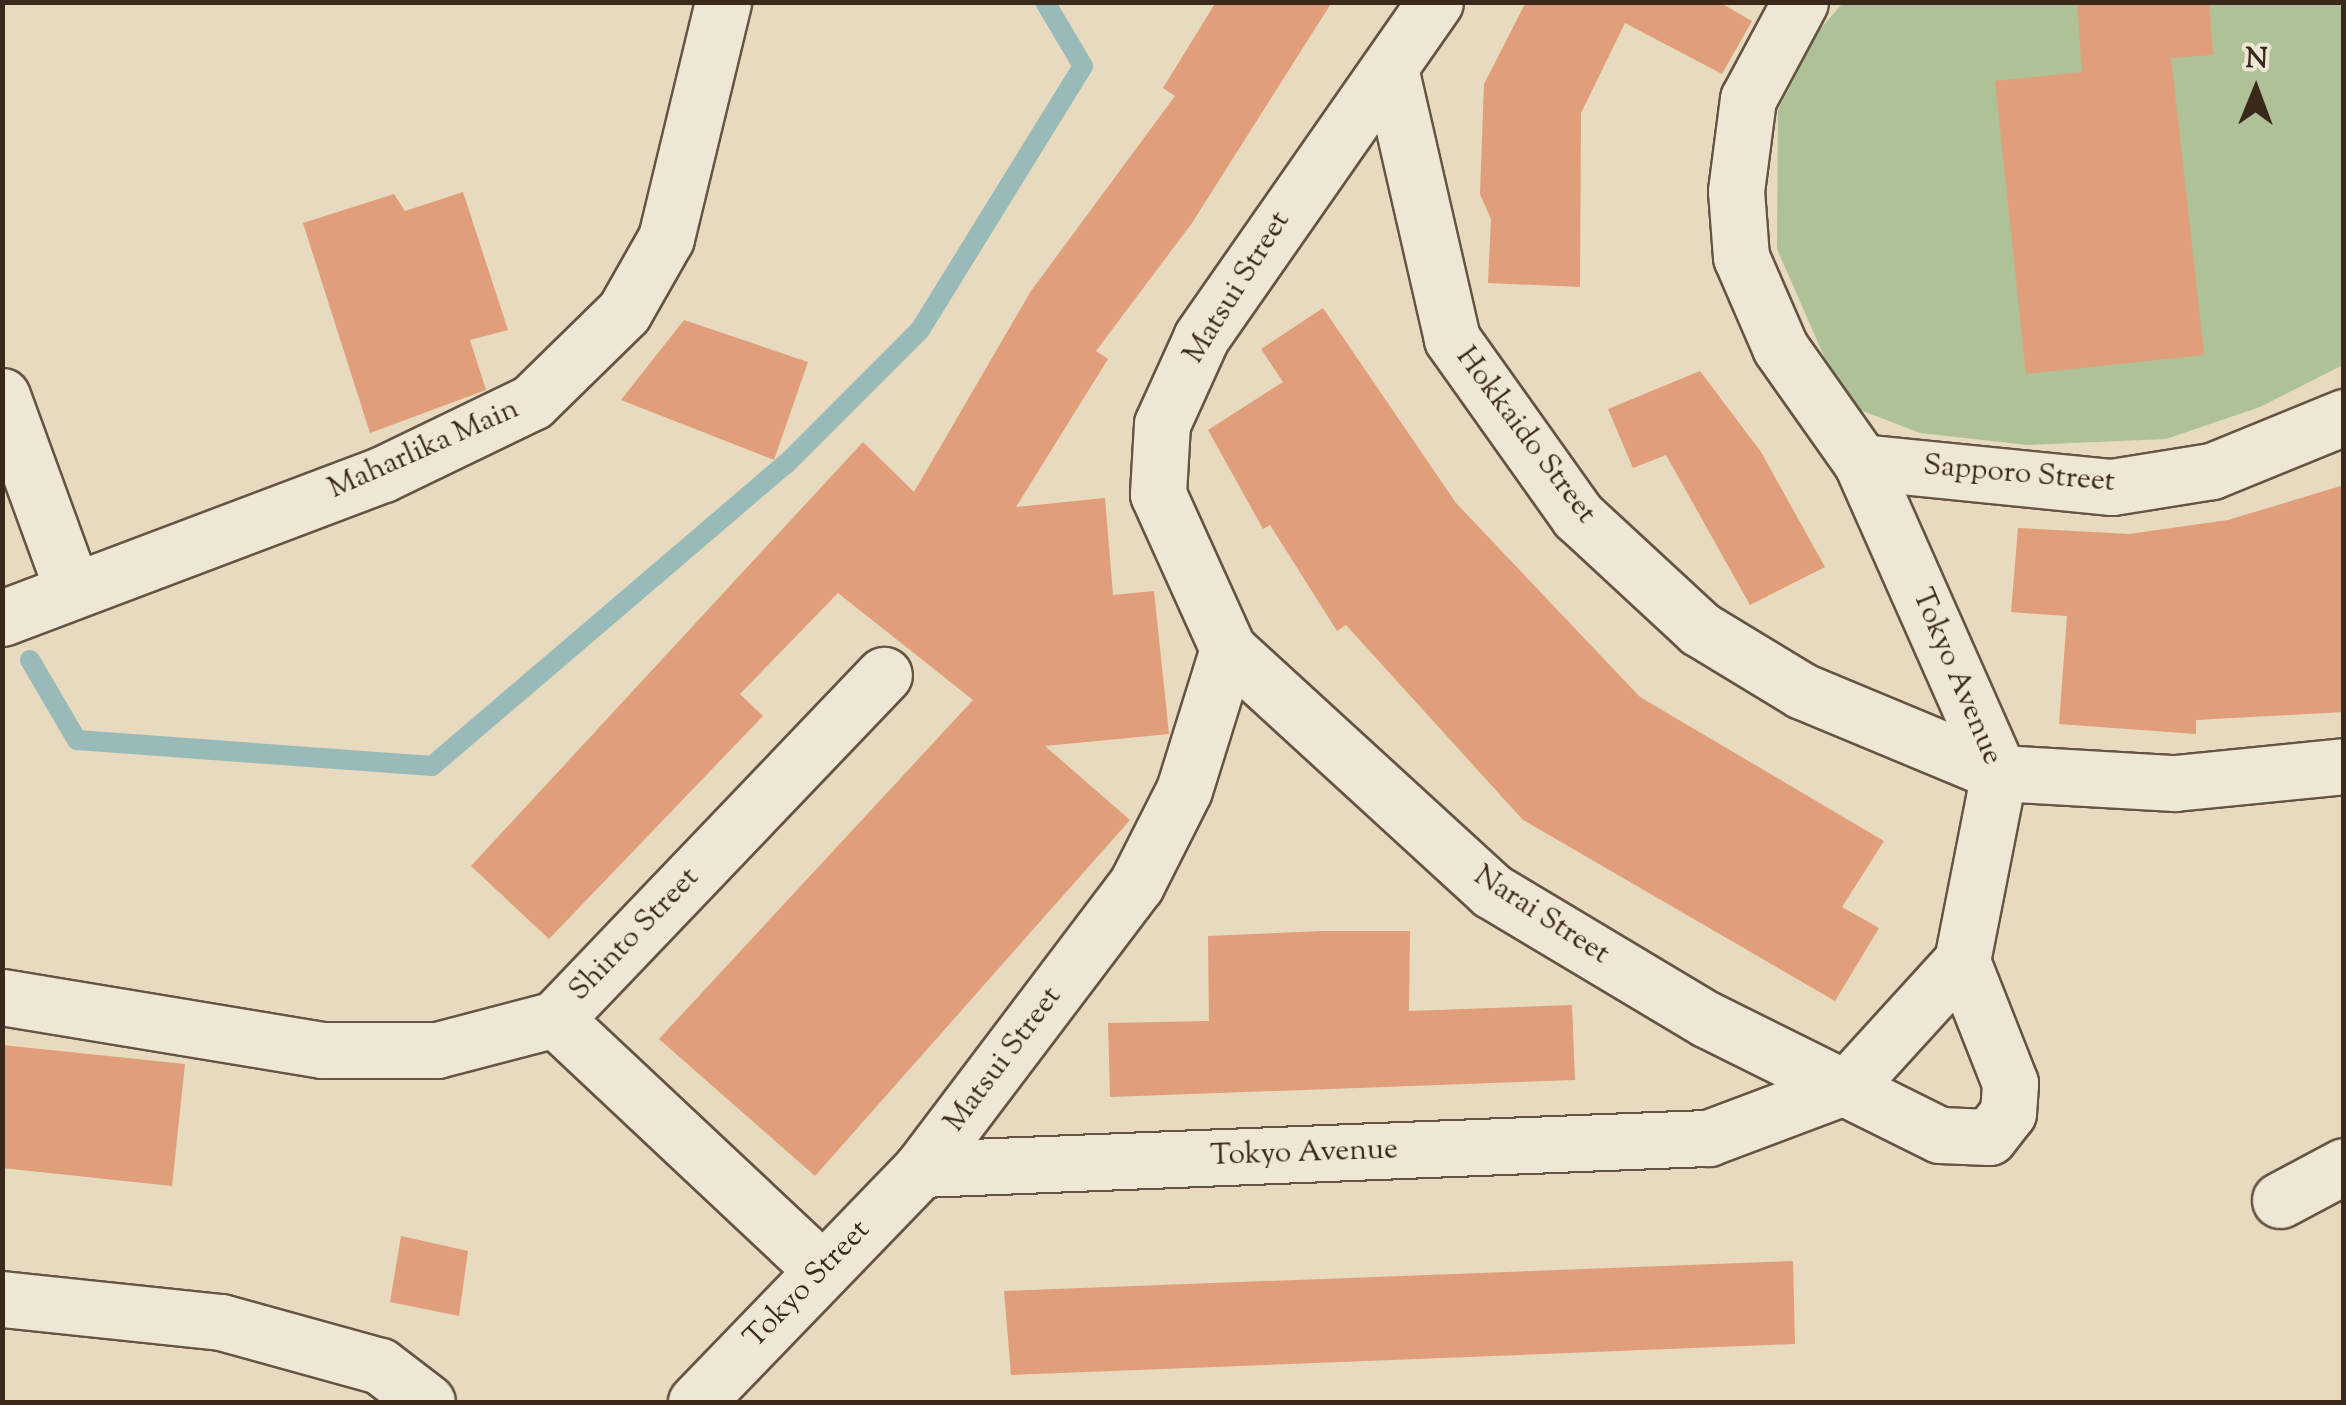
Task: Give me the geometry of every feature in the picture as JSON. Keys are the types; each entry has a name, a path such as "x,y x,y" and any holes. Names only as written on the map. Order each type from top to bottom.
{"street":[{"name":"Maharlika Main","path":"2,618 72,588 383,474 532,402 624,312 666,238 723,2"},
{"name":"Matsui Street","path":"921,1170 1136,885 1184,790 1228,649 1158,494 1162,424 1201,338 1434,2"},
{"name":"Tokyo Avenue","path":"921,1170 1708,1138 1849,1086 1962,961 1999,773 1861,462 1780,347 1741,257 1736,191 1748,98 1800,2"},
{"name":"Hokkaido Street","path":"1390,68 1452,339 1578,516 1700,629 1802,690 1999,773 2175,783 2344,766"},
{"path":"2,396 72,588"},
{"name":"Sapporo Street","path":"1861,462 2112,486 2212,472 2344,417"},
{"name":"Narai Street","path":"1228,649 1492,891 1706,1019 1849,1086 1940,1136 1988,1138 2008,1113 2010,1083 1962,961"},
{"name":"Shinto Street","path":"821,1269 555,1019 884,674"},
{"path":"2,997 322,1050 438,1050 555,1019"},
{"path":"2280,1200 2344,1166"},
{"name":"Tokyo Street","path":"696,1402 921,1170"},
{"path":"2,1299 221,1322 380,1366 427,1402"}],"green space":[{"path":"1843,3 2343,3 2343,365 2260,407 2166,439 2028,445 1920,433 1845,404 1777,249 1778,110 1820,29"}],"building":[{"path":"1216,2 1332,2 1192,223 1096,351 1108,359 1016,507 1105,498 1113,595 1154,591 1169,734 1045,746 1130,820 815,1176 659,1039 973,700 838,593 740,694 763,716 549,939 471,866 863,442 914,492 1031,291 1175,96 1163,88"},
{"path":"1526,2 1719,2 1752,21 1722,74 1625,23 1581,113 1580,287 1488,283 1491,219 1480,194 1484,84"},
{"path":"2077,2 2209,2 2213,55 2171,58 2204,355 2026,374 1995,81 2082,72"},
{"path":"463,192 508,330 470,340 486,390 370,433 303,223 394,194 405,211"},
{"path":"1323,308 1456,503 1640,697 1884,841 1842,907 1879,928 1835,1001 1523,820 1346,625 1337,631 1270,525 1263,529 1208,430 1283,382 1261,349"},
{"path":"684,320 808,362 774,460 621,400"},
{"path":"1700,371 1761,452 1825,567 1750,605 1666,455 1633,468 1608,409"},
{"path":"2344,485 2344,712 2196,720 2196,734 2059,724 2067,616 2011,612 2018,528 2129,534 2228,520"},
{"path":"1410,931 1409,1011 1572,1005 1575,1080 1110,1097 1108,1023 1209,1021 1208,936"},
{"path":"2,1045 185,1064 172,1186 2,1168"},
{"path":"401,1236 468,1251 459,1316 390,1302"},
{"path":"1793,1261 1795,1344 1011,1375 1004,1291"}],"waterway":[{"path":"30,660 77,740 432,766 785,465 920,330 1083,66 1045,2"}]}
